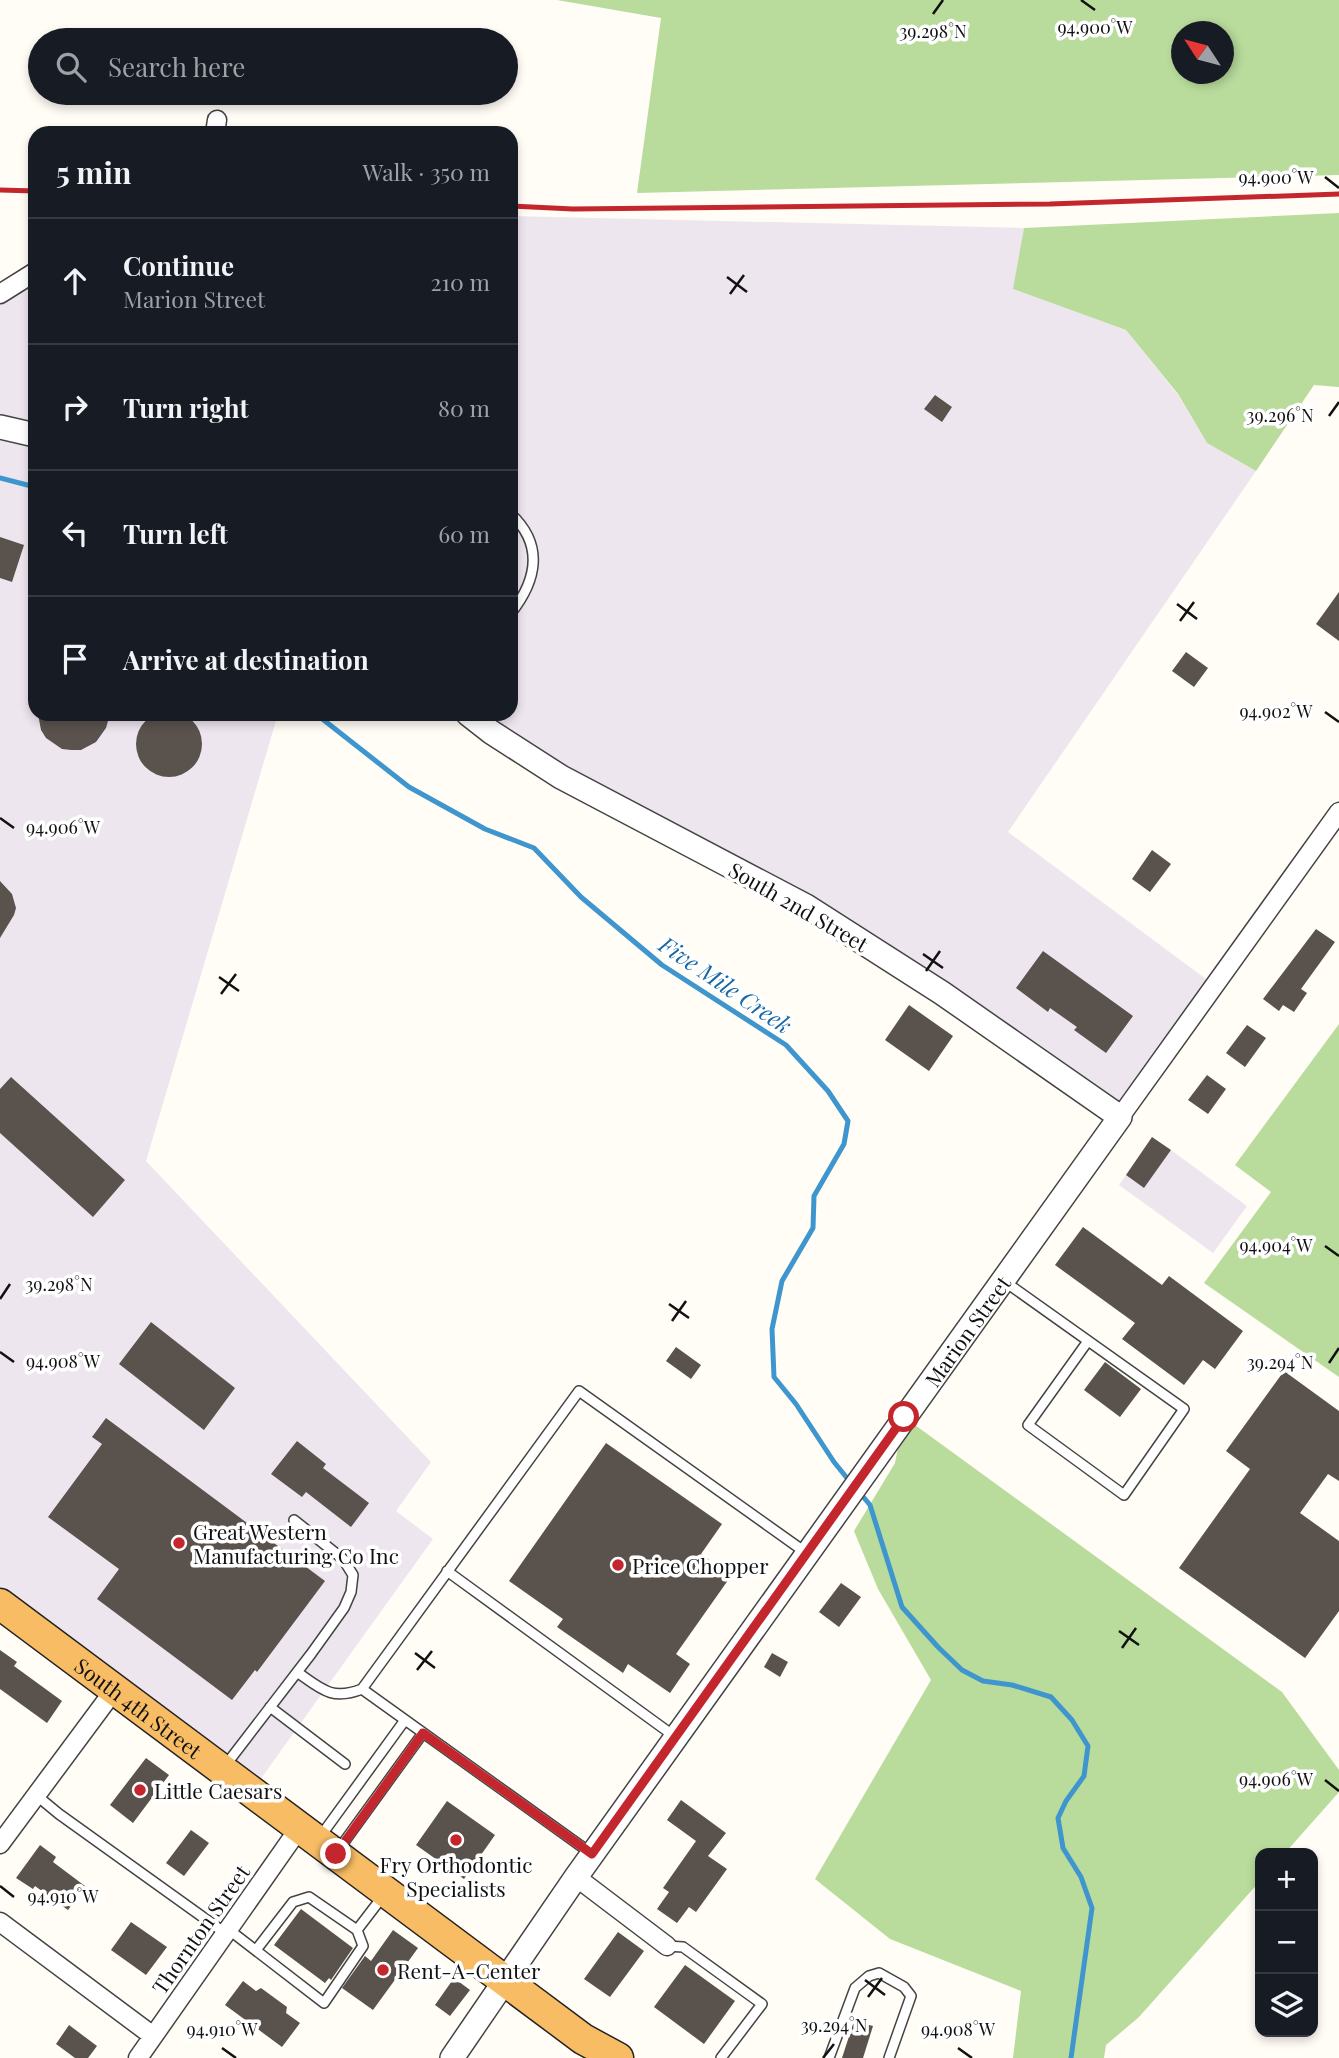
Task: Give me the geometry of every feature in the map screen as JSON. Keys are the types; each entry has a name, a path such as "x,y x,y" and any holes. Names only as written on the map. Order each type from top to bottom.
{"highway":[{"name":"South 4th Street","path":"0,1604 583,2039 618,2058"}],"street":[{"path":"0,294 28,276"},
{"path":"0,427 28,433"},
{"name":"South 2nd Street","path":"477,721 561,777 806,906 950,999 1120,1117"},
{"name":"Marion Street","path":"452,2058 592,1854 1339,812"},
{"path":"0,1844 114,1689"},
{"name":"Thornton Street","path":"138,2058 227,1931 318,1840"},
{"path":"576,1877 667,1946"},
{"path":"0,1922 153,2036"}],"lane":[{"path":"518,521 533,548 533,576 518,604"},
{"path":"1003,1279 1184,1409 1124,1495 1028,1425 1088,1341"},
{"path":"297,1672 333,1694 347,1695 362,1689 579,1391 807,1553"},
{"path":"223,1769 344,1608 351,1592 353,1575 343,1559 294,1520"},
{"path":"447,1571 676,1737"},
{"path":"362,1689 592,1854"},
{"path":"270,1707 345,1764"},
{"path":"318,1840 405,1720"},
{"path":"318,1840 423,1733"},
{"path":"36,1795 59,1814 256,1950 324,2003 363,1946 357,1930 309,1897 293,1902 256,1950"},
{"path":"357,1930 386,1892"},
{"path":"667,1946 683,1947 762,2004 721,2058"},
{"path":"829,2058 855,1988 869,1976 879,1973 904,1987 911,1996 889,2058"}],"shaded area":[{"path":"518,216 1024,228 1014,289 1126,330 1178,395 1207,443 1256,471 1008,832 1214,985 1120,1117 942,993 480,721 518,721"},
{"path":"28,276 28,721 276,721 146,1161 431,1462 396,1511 433,1539 252,1791 0,1604 0,294"},
{"path":"1171,1150 1247,1206 1213,1253 1119,1185 1126,1175 1144,1188"}],"green space":[{"path":"557,0 1339,0 1339,175 637,193 661,18"},
{"path":"1339,213 1339,387 1314,385 1256,471 1207,443 1178,394 1126,330 1013,289 1024,228"},
{"path":"1339,1024 1339,1377 1204,1283 1271,1192 1235,1165"},
{"path":"904,1417 1282,1692 1339,1770 1339,1792 1289,1848 1255,1848 1255,1887 1139,2017 1106,2045 1104,2058 1013,2058 1021,1991 890,1939 815,1879 931,1680 878,1589 854,1531 895,1463"}],"building":[{"path":"935,395 952,407 942,422 924,409"},
{"path":"0,537 24,545 12,582 0,578"},
{"path":"1339,592 1339,641 1316,624"},
{"path":"1186,652 1208,668 1194,687 1172,671"},
{"path":"39,721 108,721 96,742 81,750 62,749 46,738"},
{"path":"146,721 192,721 201,738 201,750 192,767 169,777 146,767 136,744"},
{"path":"1152,850 1171,864 1150,892 1132,879"},
{"path":"0,881 12,894 16,908 0,938"},
{"path":"1316,929 1335,942 1301,989 1307,993 1294,1012 1283,1005 1279,1011 1263,999"},
{"path":"1043,951 1133,1016 1106,1053 1074,1030 1077,1027 1050,1008 1048,1012 1016,988"},
{"path":"909,1005 953,1036 929,1071 885,1040"},
{"path":"1247,1025 1266,1038 1245,1067 1226,1053"},
{"path":"1207,1075 1226,1089 1208,1114 1188,1100"},
{"path":"11,1077 125,1180 93,1217 0,1133 0,1089"},
{"path":"1152,1137 1171,1150 1144,1188 1126,1175"},
{"path":"1083,1227 1162,1285 1169,1276 1243,1331 1215,1369 1203,1360 1184,1385 1122,1339 1135,1323 1055,1265"},
{"path":"151,1322 235,1388 204,1430 119,1364"},
{"path":"676,1347 701,1365 691,1379 666,1361"},
{"path":"1105,1362 1141,1389 1120,1417 1084,1390"},
{"path":"1284,1371 1339,1411 1339,1481 1328,1474 1300,1513 1339,1541 1339,1611 1305,1658 1179,1568 1250,1469 1226,1451"},
{"name":"Great Western Manufacturing Co Inc","path":"106,1418 325,1581 257,1672 255,1670 232,1700 97,1599 119,1569 48,1517 102,1444 92,1437"},
{"path":"297,1441 326,1464 323,1468 369,1503 351,1527 306,1492 302,1497 271,1474"},
{"name":"Price Chopper","path":"606,1443 722,1524 701,1554 731,1576 676,1654 690,1664 670,1693 628,1664 623,1673 557,1627 563,1619 509,1581"},
{"path":"841,1583 861,1597 839,1627 819,1612"},
{"path":"0,1650 17,1662 14,1666 62,1701 47,1723 0,1689"},
{"path":"772,1653 788,1662 780,1677 764,1667"},
{"name":"Little Caesars","path":"146,1758 169,1775 133,1823 110,1805"},
{"path":"681,1800 726,1833 708,1856 727,1869 696,1912 689,1907 677,1923 657,1909 669,1892 663,1888 696,1841 667,1820"},
{"path":"447,1801 495,1835 464,1879 416,1845"},
{"path":"191,1830 209,1843 184,1876 166,1863"},
{"path":"40,1845 56,1857 53,1862 85,1886 68,1910 35,1886 33,1889 16,1878"},
{"path":"301,1909 353,1948 331,1980 329,1978 325,1983 274,1945"},
{"path":"131,1922 167,1947 146,1975 111,1950"},
{"name":"Rent-A-Center","path":"393,1930 418,1948 373,2010 342,1988 365,1956 371,1961"},
{"path":"618,1932 644,1951 610,1997 584,1979"},
{"path":"685,1965 735,2001 704,2044 654,2007"},
{"path":"454,1978 470,1990 450,2016 435,2005"},
{"path":"243,1981 256,1991 261,1988 287,2007 286,2013 300,2023 282,2047 225,2005"},
{"path":"854,2021 873,2026 863,2058 842,2058"},
{"path":"69,2025 97,2046 88,2058 75,2058 56,2044"}],"waterway":[{"name":"Five Mile Creek","path":"0,478 28,485"},
{"name":"Five Mile Creek","path":"325,721 409,787 485,829 534,848 581,897 662,965 786,1045 828,1091 848,1121 844,1144 814,1196 813,1228 782,1281 772,1329 774,1377 851,1483"},
{"name":"Five Mile Creek","path":"860,1493 870,1505 902,1607 938,1647 962,1670 983,1681 1012,1685 1051,1697 1072,1720 1088,1746 1084,1776 1066,1801 1058,1818 1063,1848 1081,1877 1092,1908 1071,2058"}],"railway":[{"path":"0,190 28,191"},
{"path":"518,206 573,209 1050,204 1339,194"}],"place":[{"name":"Great Western Manufacturing Co Inc","path":"179,1543"},
{"name":"Price Chopper","path":"618,1565"},
{"name":"Little Caesars","path":"140,1790"},
{"name":"Fry Orthodontic Specialists","path":"456,1840"},
{"name":"Rent-A-Center","path":"383,1970"}],"route":[{"path":"336,1854 423,1733 592,1854 904,1417"}]}
